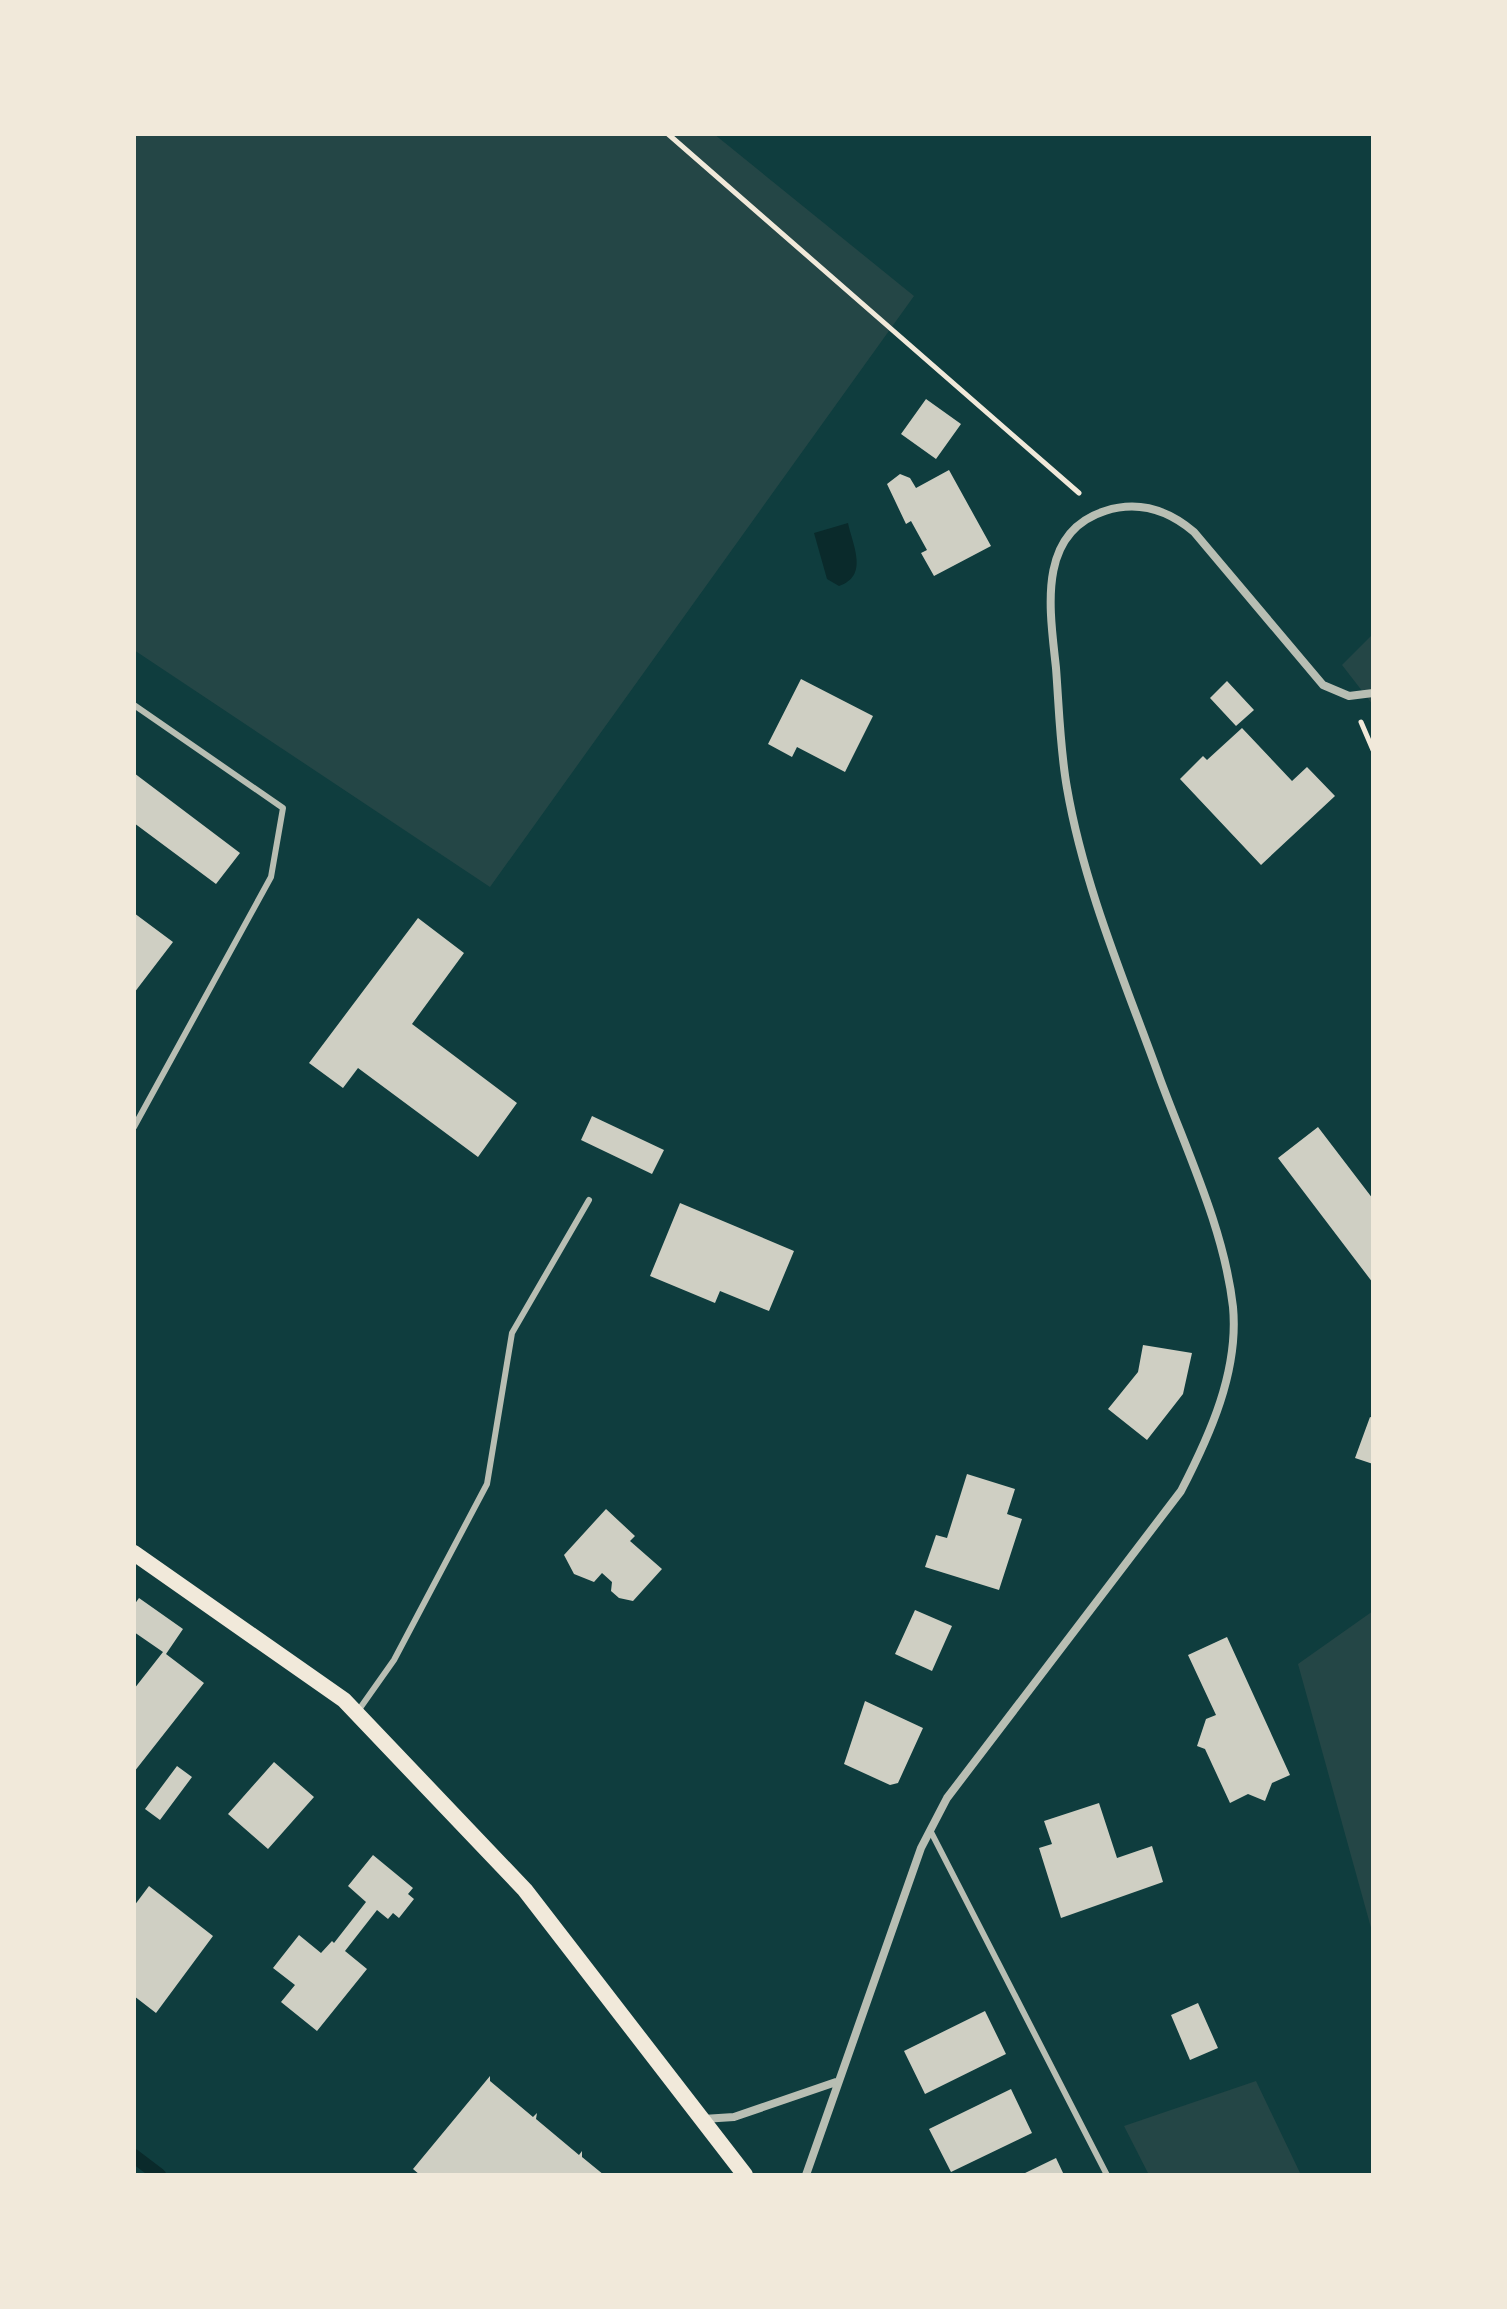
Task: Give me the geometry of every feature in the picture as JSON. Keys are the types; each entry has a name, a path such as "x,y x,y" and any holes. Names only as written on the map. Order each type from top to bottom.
{"main road":[{"path":"134,1553 344,1700 357,1713 525,1890 745,2175"}],"street":[{"path":"806,2175 836,2082 930,1830 947,1798 1181,1491 1208,1440 1225,1385 1232,1347 1233,1309 1212,1221 1091,888 1067,788 1050,596 1054,557 1076,525 1101,512 1121,506 1148,507 1175,515 1194,532 1323,685 1349,696 1373,693"},
{"path":"700,2119 734,2117 836,2082"}],"lane":[{"path":"134,705 283,808 271,877 134,1127"},
{"path":"357,1713 394,1660 487,1484 512,1333 589,1200"},
{"path":"930,1830 1107,2175"}],"path":[{"path":"668,134 1101,512"}],"shaded area":[{"path":"134,134 714,134 914,296 490,887 134,650"},
{"path":"848,523 857,559 856,568 854,575 839,586 827,579 814,533"},
{"path":"1373,634 1373,705 1342,665"},
{"path":"1373,1611 1373,1935 1298,1664"},
{"path":"1256,2081 1301,2175 1149,2175 1124,2126"}],"building":[{"path":"926,399 961,424 936,459 901,434"},
{"path":"949,470 991,546 934,576 921,553 927,550 911,521 906,524 887,484 900,474 910,478 916,488"},
{"path":"801,679 873,716 845,772 797,747 792,757 768,744"},
{"path":"1227,681 1254,710 1236,726 1210,698"},
{"path":"1242,728 1292,781 1307,767 1335,796 1261,865 1180,779 1203,756 1207,760"},
{"path":"134,773 240,853 216,884 134,823"},
{"path":"134,913 173,942 134,993"},
{"path":"418,918 464,953 412,1024 517,1103 478,1157 358,1068 343,1088 309,1063"},
{"path":"592,1116 664,1150 652,1174 581,1140"},
{"path":"1318,1127 1373,1199 1373,1283 1278,1158"},
{"path":"680,1203 794,1251 769,1311 720,1291 715,1303 650,1276"},
{"path":"1143,1345 1192,1353 1183,1394 1147,1440 1108,1409 1138,1372"},
{"path":"1370,1417 1373,1418 1373,1464 1355,1458"},
{"path":"967,1474 1015,1489 1007,1514 1022,1519 999,1590 925,1567 936,1535 947,1538"},
{"path":"606,1509 635,1536 630,1541 662,1569 633,1601 619,1598 611,1591 612,1582 602,1573 594,1582 574,1574 564,1555"},
{"path":"139,1598 183,1629 166,1654 204,1683 134,1772 134,1689 163,1652 134,1632 134,1605"},
{"path":"915,1610 952,1626 932,1671 895,1654"},
{"path":"1227,1637 1290,1775 1272,1783 1265,1801 1248,1794 1230,1803 1205,1749 1197,1746 1206,1719 1216,1715 1188,1655"},
{"path":"865,1701 923,1728 898,1783 890,1785 844,1764"},
{"path":"274,1762 314,1797 268,1849 228,1814"},
{"path":"177,1766 192,1777 160,1820 145,1809"},
{"path":"1099,1803 1117,1858 1152,1846 1163,1882 1061,1918 1039,1848 1052,1844 1044,1821"},
{"path":"373,1855 413,1888 408,1894 414,1899 399,1918 393,1913 388,1919 377,1910 345,1951 367,1969 317,2031 281,2002 295,1985 273,1968 299,1935 321,1953 332,1941 334,1943 366,1902 348,1886"},
{"path":"149,1886 213,1936 156,2013 134,1996 134,1906"},
{"path":"1198,2003 1218,2048 1190,2060 1171,2015"},
{"path":"985,2011 1006,2054 925,2094 904,2051"},
{"path":"490,2076 490,2081 533,2117 537,2113 536,2119 579,2155 582,2151 582,2157 604,2175 420,2175 413,2169"},
{"path":"1011,2089 1032,2133 951,2172 929,2129"},
{"path":"1056,2158 1064,2175 1021,2175"}],"waterway":[{"path":"134,2156 159,2175"}]}
